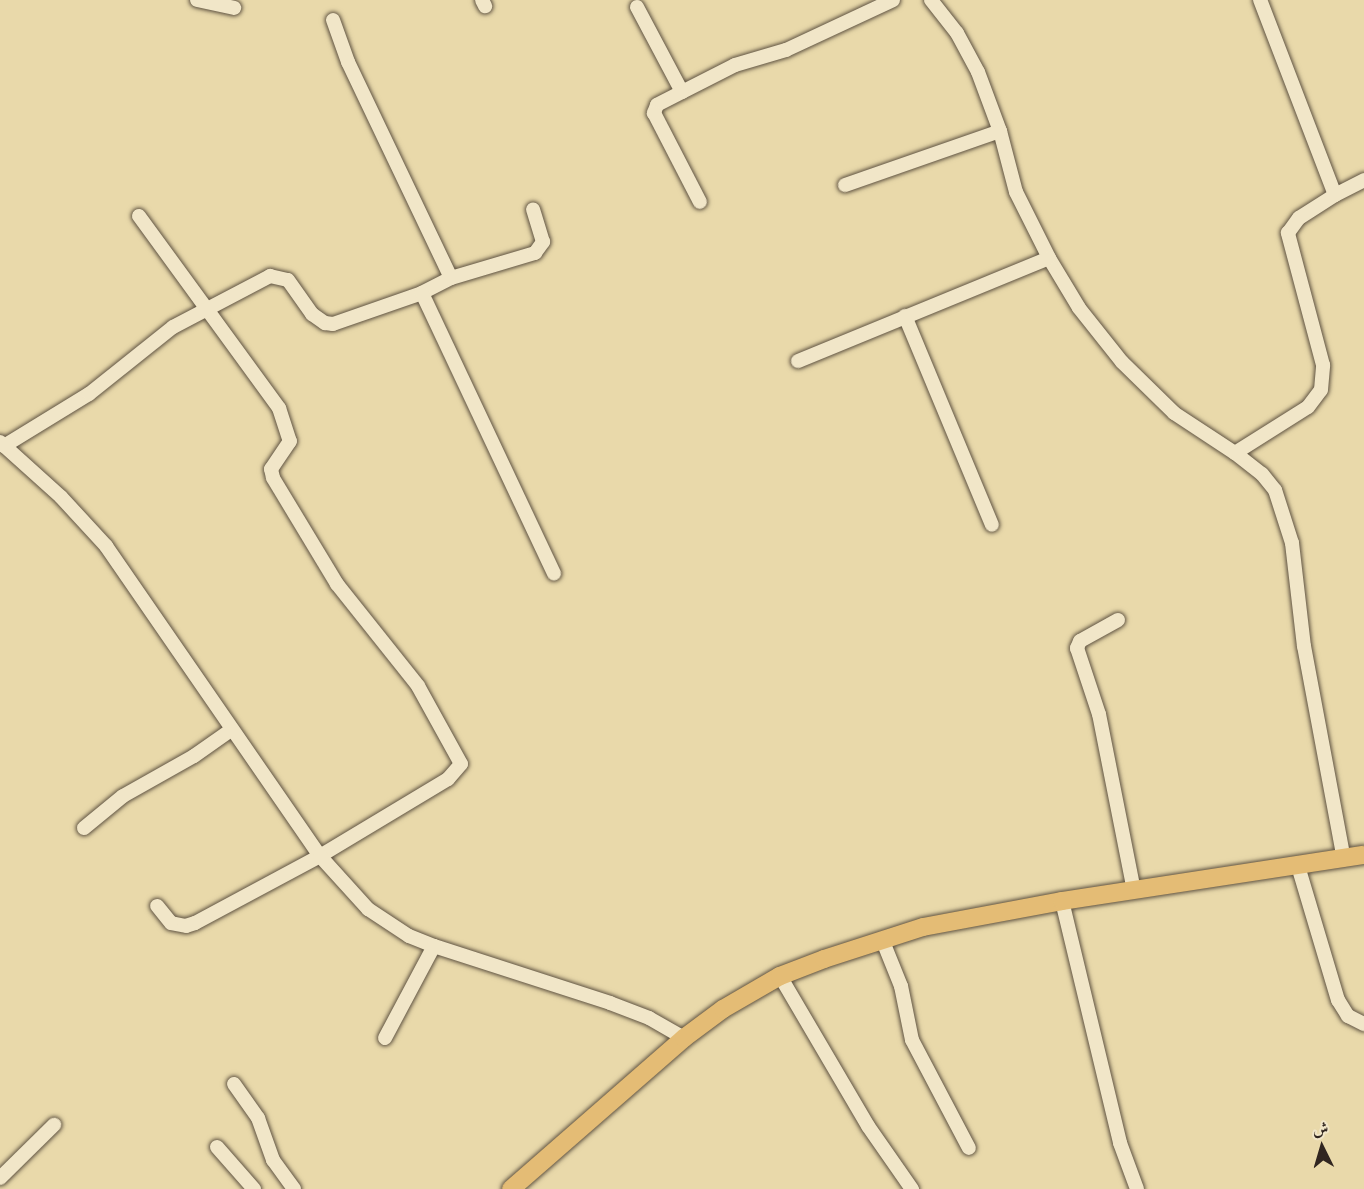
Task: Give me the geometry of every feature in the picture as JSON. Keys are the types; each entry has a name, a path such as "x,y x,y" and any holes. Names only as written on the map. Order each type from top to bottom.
{"main road":[{"path":"513,1188 684,1038 723,1009 780,976 882,939 1062,901 1364,855"}],"street":[{"path":"197,0 234,8"},
{"path":"700,202 654,113 657,105 735,65 794,46 893,0"},
{"path":"932,0 957,33 978,72 1000,131 1016,192 1049,258 1079,308 1122,362 1174,413 1235,453 1262,474 1284,512 1292,543 1304,646 1344,859"},
{"path":"1260,0 1335,195"},
{"path":"637,7 682,92"},
{"path":"333,20 348,62 451,278"},
{"path":"845,185 1000,131"},
{"path":"1235,453 1308,406 1321,390 1323,365 1288,233 1299,218 1364,180"},
{"path":"532,209 543,236 541,248 535,253 451,278 422,293 333,324 325,323 312,314 288,280 279,275 270,276 173,327 89,394 2,444 61,497 105,546 320,856 368,909 409,936 639,1014 684,1038"},
{"path":"139,216 205,310 255,371 286,423 290,441 271,473 337,584 418,686 460,758 456,774 320,856 186,926 171,923 157,906"},
{"path":"798,361 1049,258"},
{"path":"422,293 554,573"},
{"path":"905,316 992,525"},
{"path":"1118,620 1080,641 1077,648 1099,714 1134,890"},
{"path":"84,828 123,796 185,761 231,730"},
{"path":"1298,866 1338,1000 1348,1016 1364,1024"},
{"path":"1062,901 1085,983 1120,1143 1137,1189"},
{"path":"882,939 901,986 912,1040 969,1148"},
{"path":"385,1038 434,946"},
{"path":"780,976 868,1126 912,1189"},
{"path":"234,1084 258,1118 273,1160 294,1189"},
{"path":"0,1178 54,1125"},
{"path":"217,1147 254,1189"}]}
